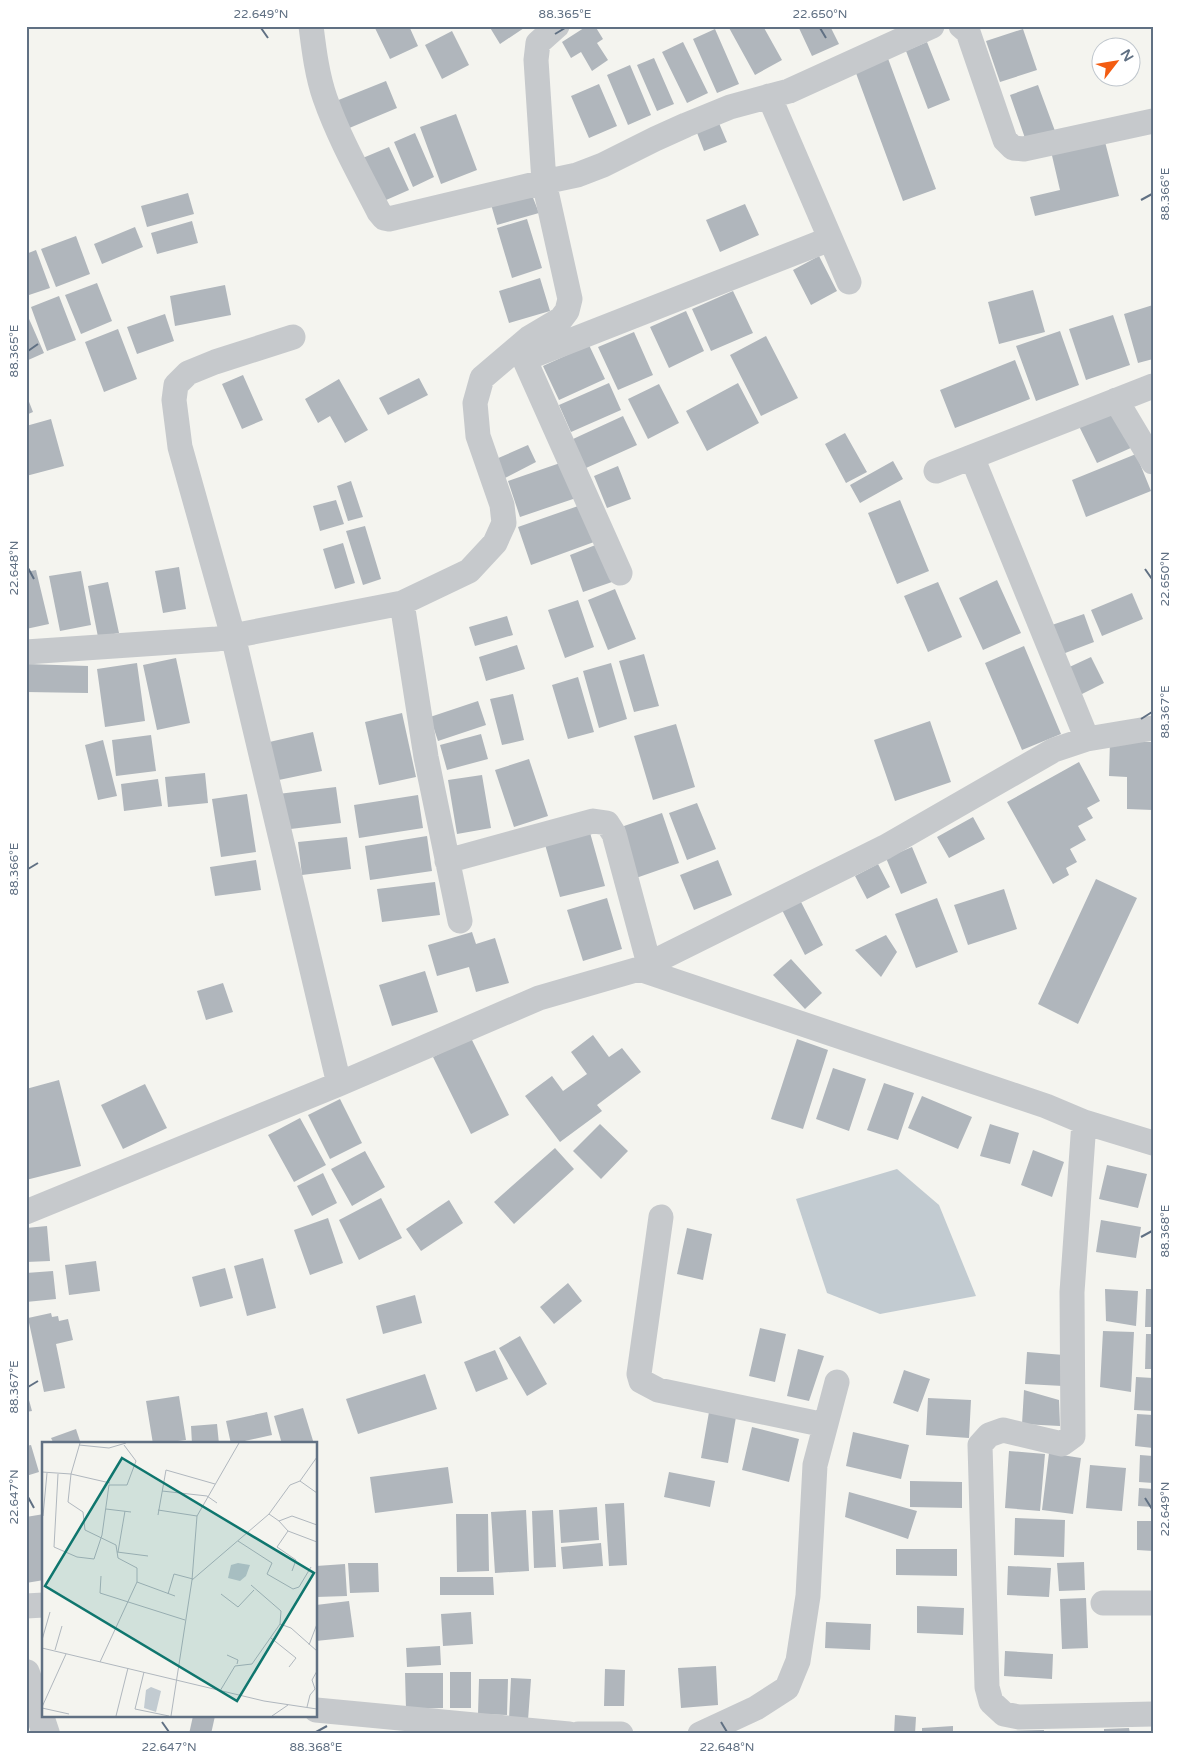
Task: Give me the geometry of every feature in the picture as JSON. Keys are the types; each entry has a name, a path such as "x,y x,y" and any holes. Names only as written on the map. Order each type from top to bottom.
{"street":[{"path":"311,26 315,59 325,97 343,142 379,212 384,218 389,219 544,182 577,176 686,125 730,107 789,91 932,26"},
{"path":"521,353 529,338 561,319 567,310 570,299 544,182 536,60 538,43 557,26"},
{"path":"962,26 968,32 1005,140 1013,148 1024,149 1153,121"},
{"path":"770,96 849,282"},
{"path":"26,652 217,639 402,603 469,570 495,543 504,523 502,504 478,436 475,403 482,378 521,353 830,239"},
{"path":"293,337 188,373 176,384 174,400 180,447 233,636 339,1084"},
{"path":"521,353 620,573"},
{"path":"936,471 1153,386"},
{"path":"1116,400 1153,462"},
{"path":"972,457 1087,739"},
{"path":"402,603 426,757 460,921"},
{"path":"26,1212 339,1084 539,998 644,966 885,847 1054,750 1087,739 1153,728"},
{"path":"447,861 593,821 607,824 614,834 644,966"},
{"path":"644,966 1046,1106 1084,1122 1153,1143"},
{"path":"1084,1122 1072,1292 1073,1436 1062,1444 1003,1430 989,1435 980,1445 987,1687 991,1702 1004,1714 1020,1717 1153,1714"},
{"path":"661,1217 639,1374 641,1381 658,1390 825,1426"},
{"path":"700,1734 756,1708 787,1688 798,1661 807,1605 815,1465 838,1382"},
{"path":"1103,1603 1153,1602"},
{"path":"26,1606 42,1604"},
{"path":"26,1673 46,1734"},
{"path":"318,1710 569,1734"},
{"path":"578,1734 622,1734"}],"shaded area":[{"path":"897,1169 939,1205 976,1296 880,1314 827,1293 796,1199"}],"building":[{"path":"374,26 409,26 418,46 390,59"},
{"path":"489,26 527,26 500,44"},
{"path":"587,26 595,26 603,39 597,43 608,60 592,71 581,52 571,58 562,42"},
{"path":"728,26 763,26 782,60 755,75"},
{"path":"798,26 830,26 839,44 812,56"},
{"path":"715,29 739,84 717,93 693,39"},
{"path":"1023,29 1037,70 1000,82 986,41"},
{"path":"452,31 469,65 442,79 425,45"},
{"path":"683,42 708,93 687,103 662,52"},
{"path":"927,42 950,100 928,109 906,51"},
{"path":"886,53 936,189 903,201 853,65"},
{"path":"654,58 674,104 657,111 637,65"},
{"path":"630,65 651,115 628,125 607,75"},
{"path":"386,81 397,108 347,129 336,101"},
{"path":"599,84 617,126 589,138 571,96"},
{"path":"1038,85 1055,131 1026,141 1010,95"},
{"path":"456,114 477,170 441,184 420,127"},
{"path":"716,116 727,142 704,151 694,125"},
{"path":"415,133 434,177 413,187 394,142"},
{"path":"1103,134 1119,196 1035,216 1030,197 1060,190 1050,147"},
{"path":"389,147 409,190 377,204 358,160"},
{"path":"530,190 539,213 497,225 490,201"},
{"path":"188,193 194,214 147,227 141,206"},
{"path":"745,204 759,235 720,252 706,220"},
{"path":"527,219 542,268 512,278 497,228"},
{"path":"192,221 198,243 157,254 151,233"},
{"path":"135,227 143,247 102,264 94,244"},
{"path":"76,236 90,274 56,287 41,249"},
{"path":"36,250 50,288 26,296 26,254"},
{"path":"819,256 837,291 811,305 793,270"},
{"path":"540,278 550,311 509,323 499,291"},
{"path":"97,283 112,321 81,334 65,295"},
{"path":"225,285 231,315 175,326 170,296"},
{"path":"1033,290 1045,332 999,344 988,302"},
{"path":"733,291 753,333 711,351 692,309"},
{"path":"59,296 76,340 47,351 31,307"},
{"path":"1153,305 1153,359 1138,363 1124,314"},
{"path":"686,311 704,351 669,368 650,327"},
{"path":"26,312 44,353 26,361"},
{"path":"165,314 174,341 137,354 127,327"},
{"path":"1113,315 1130,365 1086,380 1069,329"},
{"path":"118,329 137,379 104,392 85,342"},
{"path":"1060,331 1079,385 1036,401 1016,346"},
{"path":"634,332 653,375 618,390 598,347"},
{"path":"766,336 798,398 761,416 730,355"},
{"path":"589,345 605,379 559,400 543,366"},
{"path":"1015,360 1030,399 955,428 940,390"},
{"path":"243,375 263,420 242,429 222,384"},
{"path":"419,378 428,395 388,415 379,398"},
{"path":"339,379 368,430 345,443 330,416 318,423 305,399"},
{"path":"609,383 621,410 571,432 559,405"},
{"path":"738,383 759,423 707,451 686,411"},
{"path":"659,384 679,423 648,439 628,399"},
{"path":"26,394 33,412 26,415"},
{"path":"1113,406 1133,447 1097,463 1077,422"},
{"path":"623,416 637,445 586,468 573,439"},
{"path":"51,419 64,466 26,476 26,426"},
{"path":"845,433 867,472 846,483 825,444"},
{"path":"528,445 536,462 505,478 496,459"},
{"path":"1136,454 1151,491 1086,517 1072,480"},
{"path":"893,461 903,479 860,503 850,485"},
{"path":"563,462 576,498 520,517 508,481"},
{"path":"618,466 631,499 607,508 594,476"},
{"path":"351,481 363,517 348,521 337,486"},
{"path":"336,500 344,524 320,531 313,506"},
{"path":"900,500 929,571 897,584 868,513"},
{"path":"581,505 594,542 531,565 518,527"},
{"path":"365,526 381,579 363,585 346,531"},
{"path":"343,543 355,583 335,589 323,549"},
{"path":"598,544 612,582 583,592 570,555"},
{"path":"179,567 186,609 163,613 155,571"},
{"path":"36,570 49,624 26,629 26,572"},
{"path":"81,571 91,625 60,631 49,576"},
{"path":"997,580 1021,633 983,650 959,598"},
{"path":"108,582 119,633 98,637 88,586"},
{"path":"938,582 962,637 928,652 904,596"},
{"path":"615,589 636,639 608,650 588,600"},
{"path":"1132,593 1143,619 1102,636 1091,610"},
{"path":"578,600 594,647 565,658 548,610"},
{"path":"1084,614 1094,642 1060,655 1049,626"},
{"path":"507,616 513,635 475,646 469,627"},
{"path":"517,645 525,669 486,681 479,657"},
{"path":"1024,646 1061,734 1022,750 985,663"},
{"path":"644,654 659,706 634,712 619,661"},
{"path":"1091,657 1104,683 1076,697 1063,670"},
{"path":"176,658 190,723 157,730 143,665"},
{"path":"137,663 145,721 105,727 97,669"},
{"path":"611,663 627,719 599,728 583,671"},
{"path":"26,664 88,666 88,693 26,692"},
{"path":"578,677 594,732 568,739 552,685"},
{"path":"513,694 524,740 502,745 490,699"},
{"path":"478,701 486,725 438,741 430,717"},
{"path":"402,713 416,777 379,785 365,722"},
{"path":"930,721 951,782 895,801 874,740"},
{"path":"676,724 695,787 653,800 634,736"},
{"path":"313,732 322,771 274,781 265,743"},
{"path":"481,734 488,759 447,770 440,745"},
{"path":"151,735 156,771 116,776 112,740"},
{"path":"103,740 117,796 98,800 85,745"},
{"path":"1110,741 1153,742 1153,810 1127,809 1127,777 1109,776"},
{"path":"529,759 548,816 514,827 495,770"},
{"path":"1079,762 1100,801 1087,808 1093,818 1078,826 1086,840 1070,849 1077,862 1066,868 1069,875 1053,884 1007,802"},
{"path":"205,773 208,803 168,807 165,777"},
{"path":"482,775 491,828 457,834 448,780"},
{"path":"158,779 162,806 124,811 121,784"},
{"path":"336,787 341,823 282,830 278,794"},
{"path":"247,794 256,852 221,857 212,799"},
{"path":"418,795 423,828 359,838 354,805"},
{"path":"697,803 716,849 687,860 669,813"},
{"path":"662,813 679,863 636,878 624,826"},
{"path":"973,817 985,839 949,858 937,837"},
{"path":"589,829 605,886 560,897 544,841"},
{"path":"427,836 432,871 370,880 365,846"},
{"path":"347,837 351,869 302,875 298,842"},
{"path":"912,847 927,883 901,894 886,858"},
{"path":"256,860 261,890 215,896 210,867"},
{"path":"718,860 732,895 694,910 680,875"},
{"path":"878,864 890,887 867,899 855,876"},
{"path":"1096,879 1137,898 1078,1024 1038,1004"},
{"path":"435,882 440,915 382,922 377,889"},
{"path":"1004,889 1017,929 968,945 954,905"},
{"path":"607,898 622,949 583,961 567,910"},
{"path":"799,898 823,945 805,955 781,908"},
{"path":"937,898 958,952 916,968 895,914"},
{"path":"472,932 476,944 495,938 509,983 476,992 469,967 437,976 428,945"},
{"path":"886,935 897,952 881,977 855,950"},
{"path":"791,959 822,993 805,1009 773,975"},
{"path":"425,971 438,1012 392,1026 379,985"},
{"path":"223,983 233,1012 206,1020 197,991"},
{"path":"593,1035 609,1057 622,1048 641,1072 597,1105 602,1111 560,1142 525,1096 552,1076 563,1091 587,1074 571,1052"},
{"path":"471,1038 509,1115 471,1134 433,1057"},
{"path":"797,1039 828,1050 803,1129 771,1119"},
{"path":"833,1068 866,1079 849,1131 816,1119"},
{"path":"59,1080 81,1166 26,1180 26,1089"},
{"path":"884,1083 914,1093 898,1140 867,1130"},
{"path":"145,1084 167,1128 123,1149 101,1105"},
{"path":"922,1096 972,1117 958,1149 908,1128"},
{"path":"340,1099 362,1143 330,1159 308,1115"},
{"path":"300,1118 326,1165 294,1182 268,1135"},
{"path":"600,1124 628,1151 601,1179 573,1151"},
{"path":"990,1124 1019,1133 1010,1164 980,1156"},
{"path":"555,1148 574,1169 514,1224 494,1202"},
{"path":"1033,1150 1064,1162 1052,1197 1021,1185"},
{"path":"365,1151 385,1187 352,1206 331,1169"},
{"path":"1107,1165 1147,1174 1138,1208 1099,1199"},
{"path":"323,1173 337,1203 312,1216 297,1186"},
{"path":"381,1198 402,1238 359,1260 339,1220"},
{"path":"449,1200 463,1223 421,1251 406,1229"},
{"path":"328,1218 343,1263 310,1275 294,1230"},
{"path":"1101,1220 1141,1227 1136,1258 1096,1252"},
{"path":"47,1226 50,1261 26,1262 26,1228"},
{"path":"687,1228 712,1234 703,1280 677,1274"},
{"path":"263,1258 276,1308 247,1316 234,1266"},
{"path":"96,1261 100,1291 69,1295 65,1265"},
{"path":"225,1268 233,1298 200,1307 192,1277"},
{"path":"53,1271 56,1299 26,1302 26,1273"},
{"path":"568,1283 582,1301 554,1324 540,1307"},
{"path":"1105,1289 1138,1291 1136,1326 1106,1321"},
{"path":"1146,1289 1153,1289 1153,1327 1145,1327"},
{"path":"415,1295 422,1323 383,1334 376,1306"},
{"path":"51,1313 52,1317 58,1316 59,1321 68,1319 73,1340 56,1344 65,1388 44,1392 28,1318"},
{"path":"760,1328 786,1334 775,1382 749,1376"},
{"path":"1103,1331 1134,1332 1131,1392 1100,1387"},
{"path":"1146,1334 1153,1334 1153,1369 1145,1369"},
{"path":"520,1336 547,1384 527,1396 499,1348"},
{"path":"798,1349 824,1356 809,1401 787,1396"},
{"path":"495,1350 508,1379 476,1392 464,1362"},
{"path":"1027,1352 1064,1355 1063,1386 1025,1384"},
{"path":"904,1370 930,1379 918,1412 893,1403"},
{"path":"425,1374 437,1409 358,1434 346,1399"},
{"path":"1136,1377 1153,1378 1153,1411 1134,1410"},
{"path":"26,1389 32,1411 26,1412"},
{"path":"1024,1390 1059,1400 1060,1426 1022,1424"},
{"path":"179,1396 186,1440 153,1442 146,1401"},
{"path":"928,1398 971,1400 969,1438 926,1435"},
{"path":"303,1408 313,1442 281,1442 274,1416"},
{"path":"267,1412 272,1435 240,1442 231,1442 226,1421"},
{"path":"709,1412 736,1417 728,1463 701,1458"},
{"path":"1137,1414 1153,1415 1153,1448 1135,1446"},
{"path":"217,1424 219,1442 192,1442 191,1426"},
{"path":"752,1427 799,1439 789,1482 742,1470"},
{"path":"76,1429 80,1442 53,1442 51,1438"},
{"path":"853,1432 909,1445 901,1479 846,1466"},
{"path":"31,1445 39,1472 26,1476 26,1446"},
{"path":"1009,1451 1045,1454 1040,1511 1005,1508"},
{"path":"1049,1453 1081,1458 1073,1514 1042,1510"},
{"path":"1140,1455 1153,1456 1153,1483 1139,1482"},
{"path":"1090,1465 1126,1468 1122,1511 1086,1508"},
{"path":"448,1467 453,1503 375,1513 370,1477"},
{"path":"669,1472 715,1481 710,1507 664,1497"},
{"path":"910,1481 962,1482 962,1508 910,1507"},
{"path":"1139,1488 1153,1489 1153,1507 1138,1506"},
{"path":"849,1492 917,1511 908,1539 845,1517"},
{"path":"624,1503 627,1565 609,1566 605,1504"},
{"path":"597,1507 599,1540 561,1543 559,1510"},
{"path":"526,1510 529,1571 495,1573 491,1512"},
{"path":"553,1510 556,1567 534,1568 532,1511"},
{"path":"42,1514 42,1580 26,1583 26,1517"},
{"path":"456,1514 488,1514 489,1571 457,1572"},
{"path":"1015,1518 1065,1520 1064,1557 1014,1555"},
{"path":"1137,1521 1153,1521 1153,1551 1137,1550"},
{"path":"601,1543 603,1566 563,1569 561,1547"},
{"path":"896,1549 957,1549 957,1576 896,1575"},
{"path":"1084,1562 1085,1590 1059,1591 1057,1563"},
{"path":"348,1563 378,1563 379,1592 350,1593"},
{"path":"345,1564 347,1596 318,1597 318,1566"},
{"path":"1008,1566 1051,1568 1049,1597 1007,1595"},
{"path":"440,1577 493,1577 494,1595 440,1595"},
{"path":"1086,1598 1088,1648 1062,1649 1060,1599"},
{"path":"349,1601 354,1637 318,1641 318,1605"},
{"path":"917,1606 964,1608 963,1635 917,1633"},
{"path":"471,1612 473,1644 443,1646 441,1614"},
{"path":"826,1622 871,1624 870,1650 825,1648"},
{"path":"440,1646 441,1665 407,1667 406,1648"},
{"path":"1005,1651 1053,1654 1052,1679 1004,1676"},
{"path":"716,1666 718,1705 681,1708 678,1668"},
{"path":"605,1669 625,1670 624,1706 604,1706"},
{"path":"450,1672 471,1672 471,1708 450,1708"},
{"path":"405,1673 443,1673 443,1708 406,1709"},
{"path":"511,1678 531,1679 528,1720 509,1719"},
{"path":"479,1679 508,1679 507,1715 478,1714"},
{"path":"895,1715 916,1717 915,1734 894,1734"},
{"path":"193,1718 215,1718 211,1734 189,1734"},
{"path":"953,1726 953,1734 922,1734 922,1728"},
{"path":"1129,1728 1130,1734 1104,1734 1104,1729"},
{"path":"1044,1730 1044,1734 1009,1734 1009,1731"}]}
